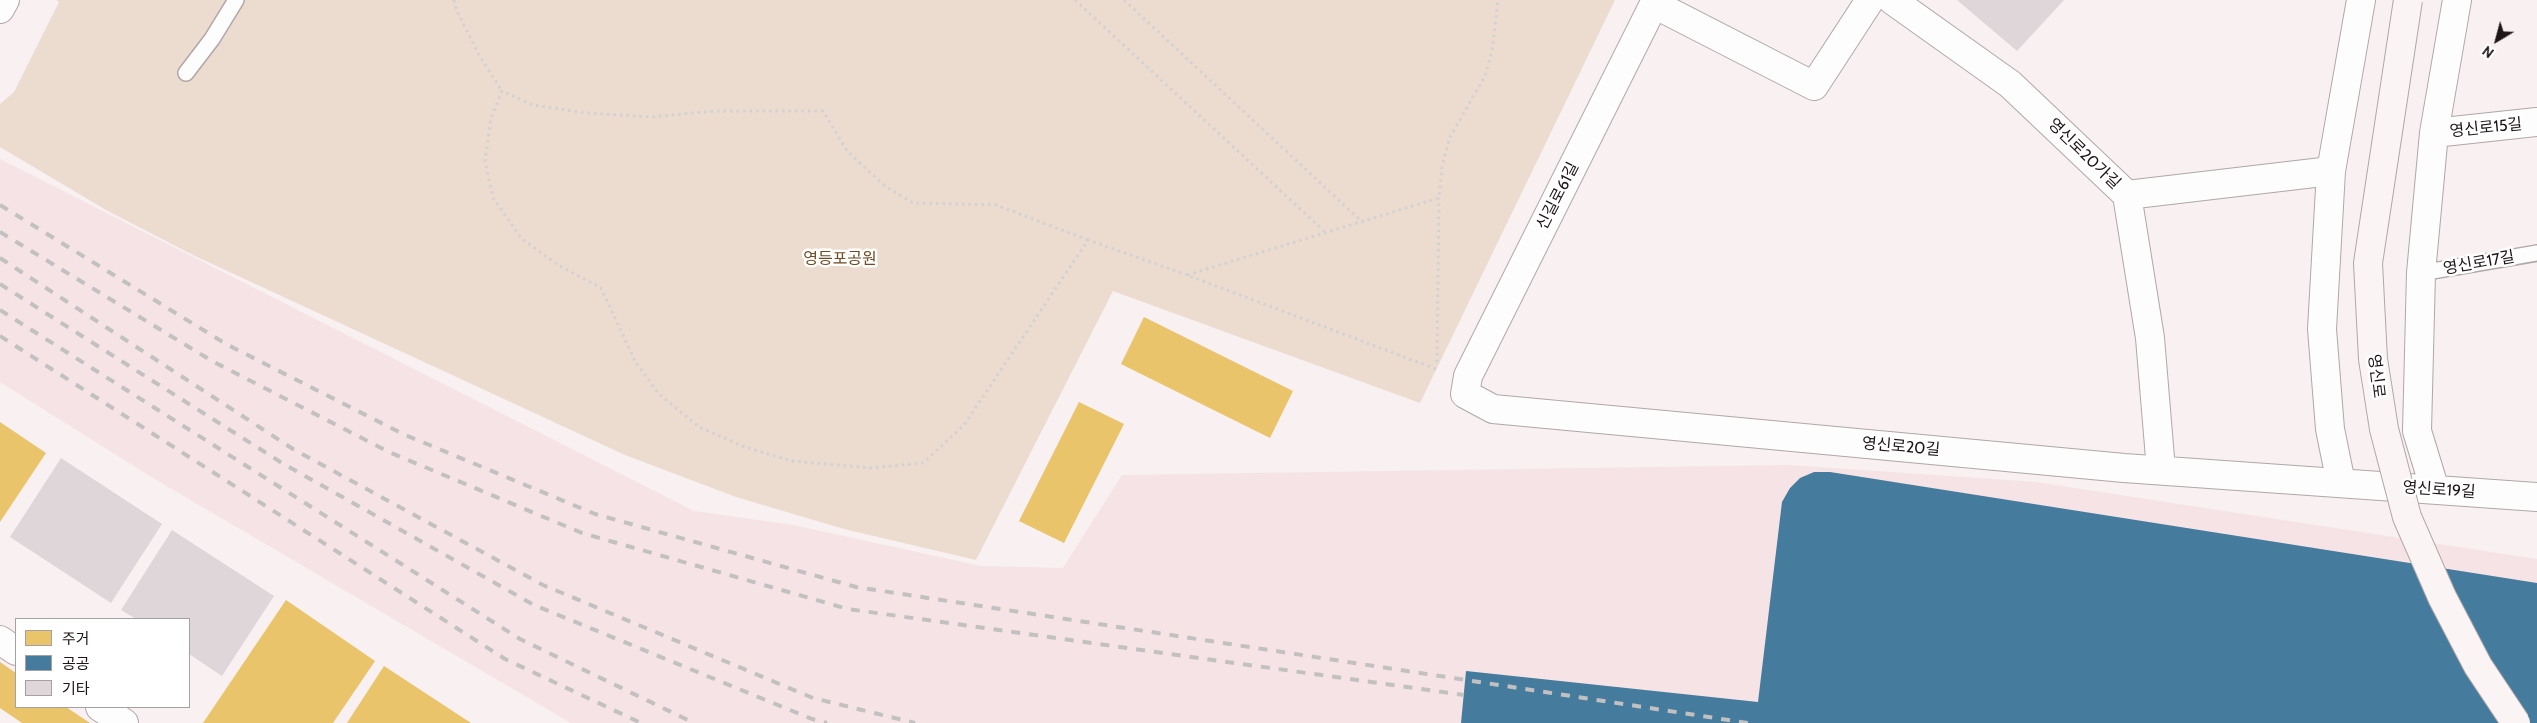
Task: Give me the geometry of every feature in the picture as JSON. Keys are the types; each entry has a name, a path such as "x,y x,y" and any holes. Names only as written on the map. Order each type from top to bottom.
{"main road":[{"name":"영신로","path":"2408,0 2368,263 2374,368 2384,429 2407,517 2442,597 2478,666 2516,723"}],"street":[{"path":"0,9 5,0"},
{"path":"1655,2 1814,86 1870,0"},
{"name":"영신로20가길","path":"1892,0 2010,84 2127,195 2150,338 2161,470"},
{"path":"2341,483 2330,429 2322,329 2331,171 2361,0"},
{"path":"2435,490 2417,431 2421,274 2434,133 2457,0"},
{"name":"신길로61길","path":"1465,394 1468,376 1655,2"},
{"name":"영신로15길","path":"2434,133 2537,122"},
{"path":"2127,195 2331,171"},
{"name":"영신로20길","path":"1465,394 1493,409 2161,470 2341,483"},
{"name":"영신로19길","path":"2341,483 2537,497"},
{"path":"0,640 15,650"},
{"path":"102,708 124,723"}],"lane":[{"path":"186,73 212,39 236,0"},
{"name":"영신로17길","path":"2421,274 2537,253"}],"path":[{"path":"454,0 456,9 479,55 502,91 533,105 587,114 651,117 715,111 823,111 847,151 885,186 913,203 996,205 1437,369 1439,198 1442,166 1450,138 1485,76 1492,51 1498,0"},
{"path":"1075,0 1324,232"},
{"path":"1124,0 1360,221"},
{"path":"502,91 491,118 485,161 494,198 522,239 558,265 601,288 636,363 659,394 699,427 745,447 792,461 871,468 923,464 964,424 1088,240"},
{"path":"1187,275 1439,198"}],"shaded area":[{"path":"0,159 694,511 793,525 981,566 1063,568 1122,475 1789,465 2036,482 2537,559 2537,723 571,723 153,478 0,382"}],"green space":[{"name":"영등포공원","path":"56,0 1615,0 1420,403 1113,291 976,560 844,529 736,497 625,455 195,256 106,210 0,147 0,104 14,92 59,2"}],"building: 주거":[{"path":"1144,317 1293,391 1270,438 1121,364"},
{"path":"1079,402 1124,424 1064,543 1019,521"},
{"path":"0,422 46,453 0,522"},
{"path":"286,600 375,661 333,723 203,723"},
{"path":"0,662 15,672 15,708 68,708 90,723 22,723 0,708"},
{"path":"384,666 471,723 347,723"}],"building: 공공":[{"path":"1814,472 1830,472 2537,583 2537,723 1461,723 1466,671 1758,702 1782,502 1790,488 1800,478"}],"building: 기타":[{"path":"1957,0 2064,0 2017,51"},
{"path":"61,458 162,524 111,603 10,537"},
{"path":"172,530 274,596 222,676 190,655 190,618 134,618 121,610"}],"railway":[{"path":"0,205 226,344 403,434 595,514 856,587 1748,723"},
{"path":"0,232 212,361 389,452 582,533 848,609 1464,695"},
{"path":"0,258 293,449 543,585 813,698 915,723"},
{"path":"0,284 282,463 534,605 812,719 827,723"},
{"path":"0,310 520,639 694,723"},
{"path":"0,336 505,659 641,723"}]}
